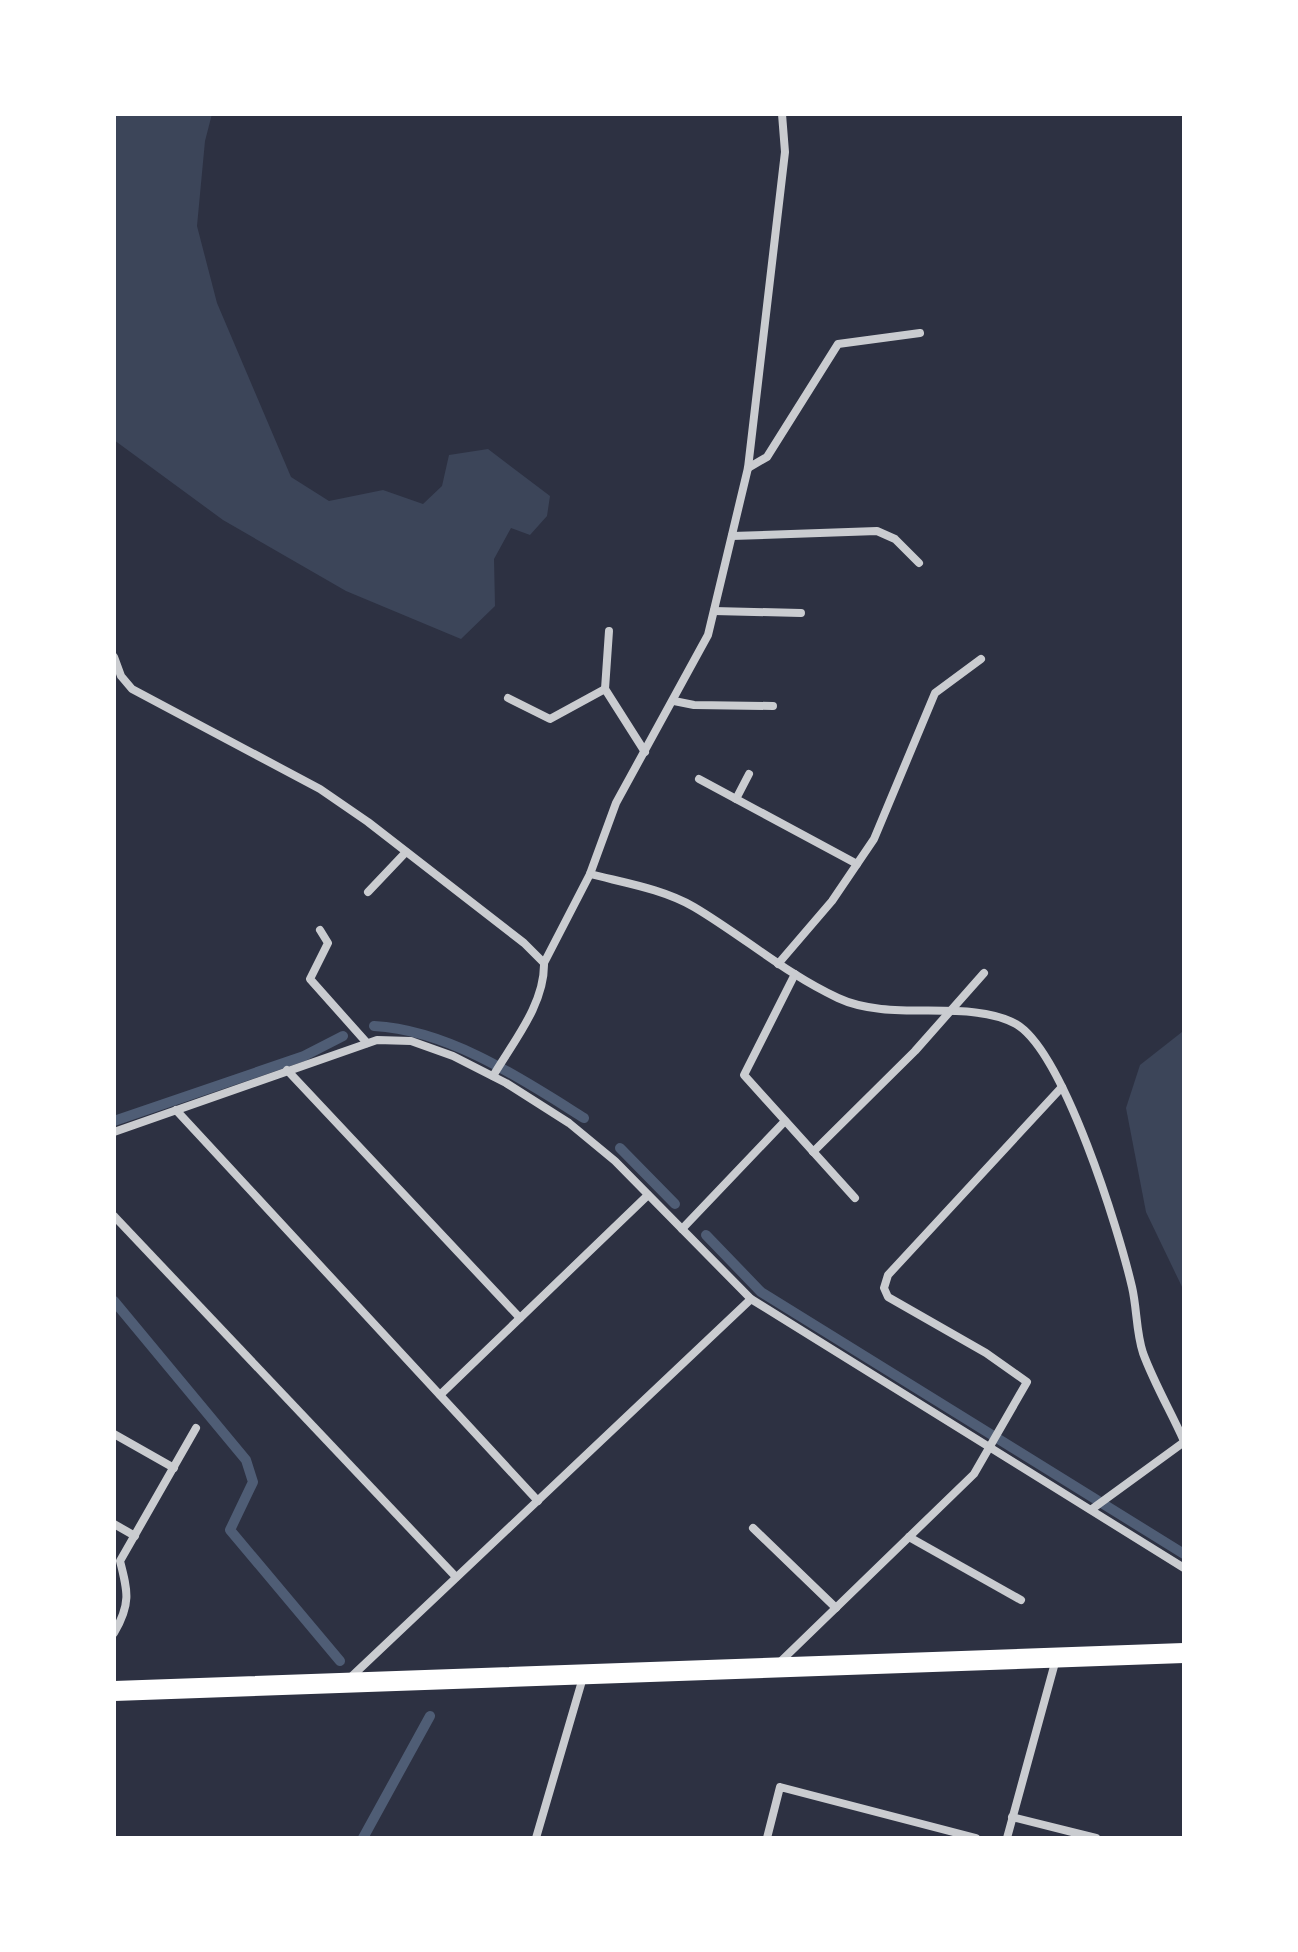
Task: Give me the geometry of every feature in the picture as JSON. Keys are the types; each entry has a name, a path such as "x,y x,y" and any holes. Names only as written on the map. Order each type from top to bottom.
{"main road":[{"path":"114,1691 1184,1653"}],"street":[{"path":"493,1076 535,1004 545,978 544,963 590,874 616,803 708,635 748,468 785,152 782,114"},
{"path":"748,468 767,457 838,344 920,333"},
{"path":"732,536 877,531 895,539 919,563"},
{"path":"714,611 801,613"},
{"path":"609,631 605,689 645,752"},
{"path":"114,657 118,679 132,689 266,757 320,789 524,943 544,963"},
{"path":"778,964 832,901 874,839 935,693 981,659"},
{"path":"508,698 550,719 605,689"},
{"path":"674,701 694,705 773,706"},
{"path":"736,799 749,774"},
{"path":"699,779 857,864"},
{"path":"368,892 406,852"},
{"path":"590,874 656,891 694,907 778,964 840,999 878,1008 985,1012 1017,1025 1036,1042 1062,1087 1109,1206 1132,1288 1142,1350 1184,1441 1092,1509"},
{"path":"320,930 328,943 310,979 367,1043"},
{"path":"813,1152 915,1051 984,973"},
{"path":"795,974 744,1075 855,1198"},
{"path":"114,1132 367,1043 377,1040 411,1041 493,1076 569,1123 615,1161 751,1299 1184,1568"},
{"path":"287,1070 520,1318"},
{"path":"772,1669 974,1474 1027,1382 986,1353 888,1297 884,1288 888,1275 1062,1087"},
{"path":"176,1110 538,1501"},
{"path":"682,1229 785,1121"},
{"path":"440,1395 648,1195"},
{"path":"114,1216 456,1577"},
{"path":"345,1683 751,1299"},
{"path":"114,1633 123,1617 129,1595 120,1561 196,1428"},
{"path":"114,1434 174,1468"},
{"path":"114,1524 135,1536"},
{"path":"753,1528 836,1608"},
{"path":"909,1537 1021,1600"},
{"path":"1007,1838 1056,1658"},
{"path":"536,1838 584,1674"},
{"path":"767,1838 780,1787 976,1838"},
{"path":"1012,1817 1096,1838"}],"shaded area":[{"path":"114,114 212,114 205,141 197,226 217,303 291,477 329,501 383,490 423,504 442,486 449,455 488,449 550,496 547,516 530,535 511,528 494,559 495,606 461,639 346,591 223,520 114,440"},
{"path":"1182,1032 1184,1291 1146,1212 1126,1108 1140,1065"}],"waterway":[{"path":"374,1026 430,1037 457,1047 510,1073 584,1118"},
{"path":"114,1121 304,1056 343,1036"},
{"path":"620,1148 675,1204"},
{"path":"706,1235 761,1292 1184,1554"},
{"path":"114,1301 246,1460 253,1482 230,1530 340,1661"},
{"path":"363,1838 430,1716"}]}
